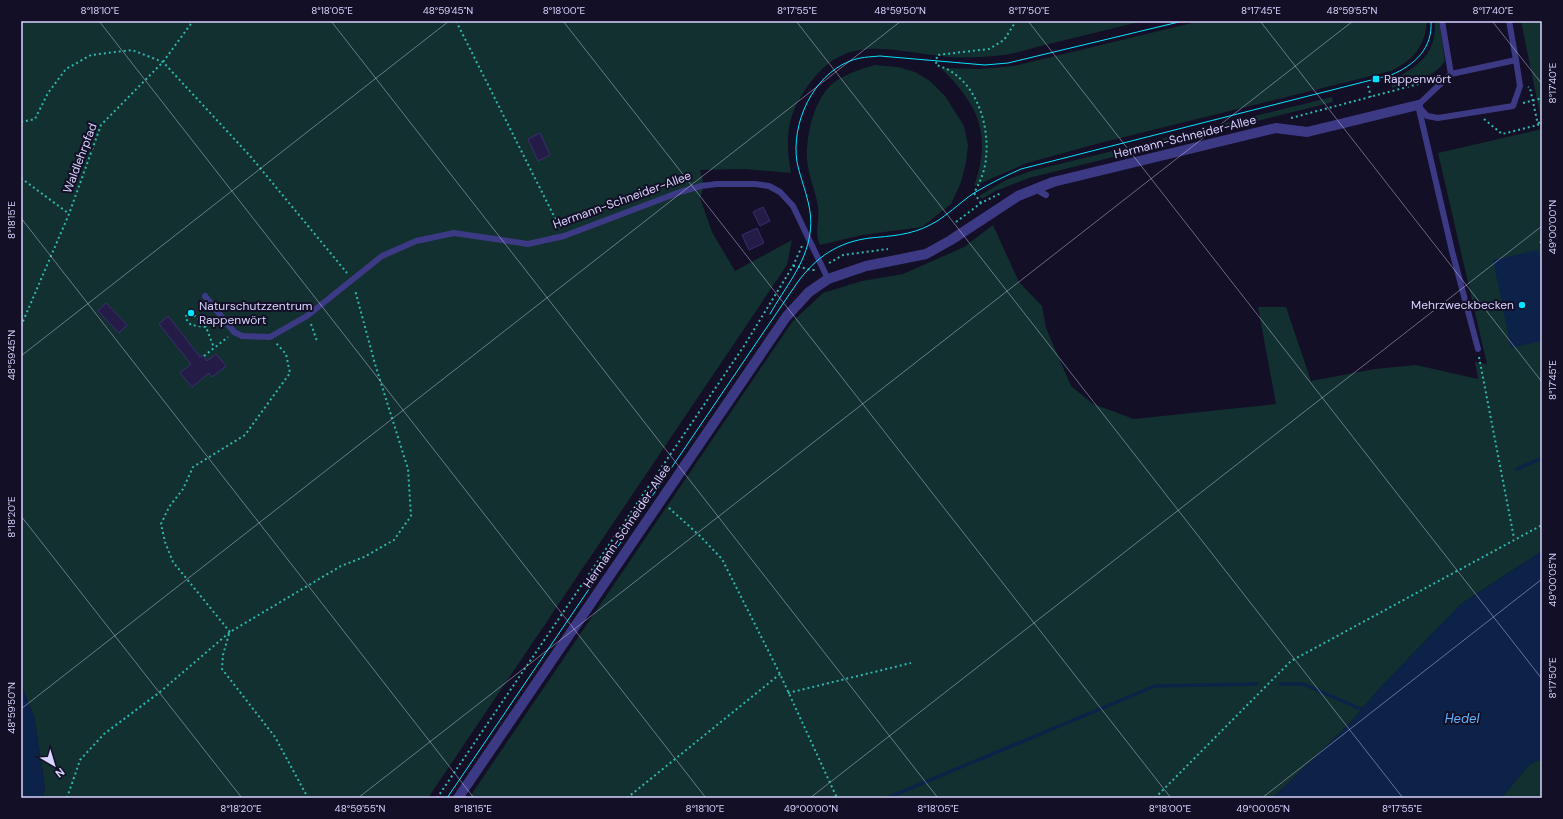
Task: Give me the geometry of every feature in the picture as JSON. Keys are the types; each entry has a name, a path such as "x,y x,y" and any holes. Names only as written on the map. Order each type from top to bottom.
{"street":[{"name":"Hermann-Schneider-Allee","path":"458,798 786,317 809,292 828,279 866,266 926,254 951,240 1002,205 1034,188 1053,182 1276,128 1307,132 1418,105"}],"lane":[{"path":"1442,21 1451,74 1516,60"},
{"path":"1418,105 1426,116 1438,118 1512,106 1520,86 1509,21"},
{"name":"Hermann-Schneider-Allee","path":"1418,105 1451,74"},
{"path":"1418,105 1452,251 1478,349"},
{"name":"Hermann-Schneider-Allee","path":"270,337 307,316 382,256 416,241 454,233 528,244 564,236 618,214 701,186 737,183 769,186 780,192 792,206 828,279"},
{"path":"1034,188 1046,195"},
{"path":"205,296 234,332 242,336 270,337"}],"path":[{"name":"Waldlehrpfad","path":"21,326 69,214 101,125 163,62 193,21"},
{"path":"456,21 564,236"},
{"path":"981,203 974,193 980,183 986,159 986,127 974,96 956,75 945,68 936,65 937,55 989,49 1004,40 1016,21"},
{"path":"21,122 35,119 48,93 66,69 91,55 132,50 163,62 251,157 352,279 375,364 408,469 411,516 394,540 364,557 341,566 230,632 160,692 104,734 80,760 67,798"},
{"path":"1285,120 1426,82 1432,78"},
{"path":"1368,86 1371,97"},
{"path":"1530,88 1538,123"},
{"path":"1527,102 1542,98"},
{"path":"1482,110 1484,120 1502,134 1538,125 1538,123 1542,122"},
{"path":"21,178 69,214"},
{"path":"1542,238 1540,240 1542,247"},
{"path":"437,798 744,346 793,266 803,244"},
{"path":"206,327 191,325 186,320 186,316 191,313 194,314 206,327 214,348"},
{"path":"307,316 317,341"},
{"path":"204,356 234,332"},
{"path":"230,632 173,562 165,542 161,524 169,507 184,489 193,467 245,435 290,373 286,354 270,337"},
{"path":"1478,349 1514,538"},
{"path":"660,501 699,535 722,559 780,674 837,798"},
{"path":"1155,798 1291,661 1514,538 1542,525"},
{"path":"230,632 222,669 275,738 308,798"},
{"path":"788,693 911,664"},
{"path":"627,798 780,674"}],"green space":[{"path":"21,21 1143,21 1004,55 949,57 884,49 867,49 851,52 836,59 821,70 807,87 795,108 791,118 788,139 791,173 744,169 700,170 704,186 700,198 712,232 735,271 792,240 787,265 428,798 43,798 45,787 34,716 21,685"},
{"path":"1200,21 1427,21 1424,38 1416,52 1406,62 1391,71 1100,143 1027,163 974,186 982,151 978,122 973,108 965,95 941,68 980,69 1014,66"},
{"path":"1435,21 1439,21 1445,61 1428,76 1414,82 1392,88 1390,81 1417,65 1429,51 1435,32"},
{"path":"1521,21 1542,21 1542,124"},
{"path":"875,65 898,67 915,72 930,81 945,96 964,126 968,145 966,163 961,182 951,204 922,227 862,235 820,245 817,236 818,207 807,159 808,139 813,117 822,96 836,81 850,73"},
{"path":"1332,97 1333,102 1029,178 995,191 982,199 979,196 1006,180 1031,171"},
{"path":"1542,129 1542,551 1461,604 1380,688 1349,724 1273,798 469,798 792,322 823,293 862,281 903,274 964,247 993,225 1019,282 1042,306 1046,328 1071,386 1093,404 1134,419 1276,404 1258,307 1286,307 1311,381 1375,369 1416,365 1478,379 1475,362 1487,364 1438,153"},
{"path":"1542,759 1542,798 1501,798 1530,764"}],"water":[{"name":"Mehrzweckbecken","path":"1538,250 1542,269 1542,341 1511,348 1493,260"},
{"name":"Hedel","path":"1542,551 1542,759 1530,764 1501,798 1273,798 1349,724 1380,688 1461,604"},
{"path":"21,685 34,716 45,787 43,798 21,798"}],"building":[{"path":"540,133 550,155 538,161 528,139"},
{"path":"763,207 770,221 760,226 753,212"},
{"path":"757,228 764,243 749,250 742,235"},
{"path":"106,303 127,325 119,333 98,311"},
{"path":"168,316 200,357 203,355 207,361 216,354 226,366 212,377 209,373 192,387 180,373 191,364 159,324"}],"waterway":[{"path":"1517,469 1542,458"},
{"path":"887,798 1155,686 1257,684"},
{"path":"1280,684 1303,684 1361,709"}],"tram line":[{"path":"770,314 800,265 808,244 810,233 811,224 809,206 797,162 797,132 801,117 815,90 825,78 837,68 850,61 865,57 880,56 985,65 1008,63 1183,21"},
{"path":"447,798 797,283 820,258 848,243 858,240 886,237 916,231 930,225 942,218 974,193 1021,169 1391,75 1408,66 1421,54 1429,39 1431,21"}],"place":[{"name":"Rappenwört","path":"1376,79"},
{"name":"Mehrzweckbecken","path":"1522,305"},
{"name":"Naturschutzzentrum Rappenwört","path":"191,313"}]}
